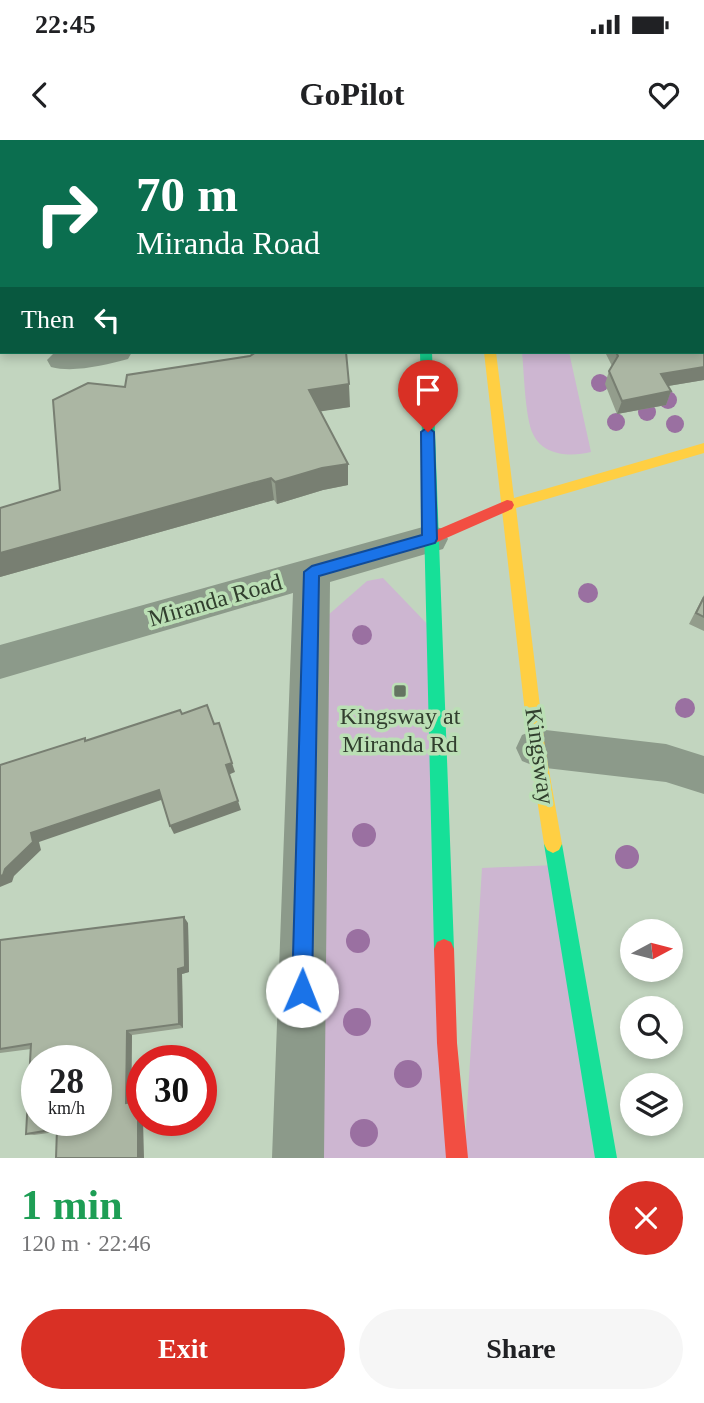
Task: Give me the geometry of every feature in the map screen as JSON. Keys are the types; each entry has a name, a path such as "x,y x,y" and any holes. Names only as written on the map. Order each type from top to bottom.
{"main road":[{"path":"426,354 447,1043 457,1158"},
{"name":"Kingsway","path":"490,354 537,748 606,1158"},
{"name":"Miranda Road","path":"430,539 507,505 704,449"}],"street":[{"path":"62,360 103,354"},
{"name":"Miranda Road","path":"0,663 430,539"},
{"path":"298,1158 312,572"},
{"path":"537,748 666,763 704,775"}],"shaded area":[{"path":"522,354 569,354 591,452 566,454 543,447 530,427"},
{"path":"383,578 433,630 457,1158 298,1158 311,630 367,581"},
{"path":"556,865 606,1158 464,1158 482,868"}],"building":[{"path":"346,354 349,384 309,390 348,464 322,468 275,482 271,478 0,553 0,508 60,490 53,400 88,383 125,387 127,375 250,356"},
{"path":"617,354 704,354 704,367 661,374 671,391 622,401 609,371"},
{"path":"704,597 704,617 696,613"},
{"path":"207,705 214,724 219,723 232,763 226,765 238,801 170,826 159,790 31,833 33,842 0,876 0,765 180,710 182,714"},
{"path":"184,917 185,967 178,969 179,1024 127,1031 126,1136 138,1136 138,1158 56,1158 57,1136 112,1136 112,1045 31,1044 0,1049 0,940"}],"traffic: fast":[{"path":"426,354 444,949"},
{"path":"553,844 606,1158"}],"traffic: slow":[{"path":"490,354 537,748 553,844"},
{"path":"507,505 704,448"}],"traffic: jam":[{"path":"430,539 507,505"},
{"path":"444,949 447,1043 457,1158"}],"place":[{"name":"Kingsway at Miranda Rd","path":"400,691"}],"route":[{"path":"302,991 312,572 430,539 428,432"}]}
